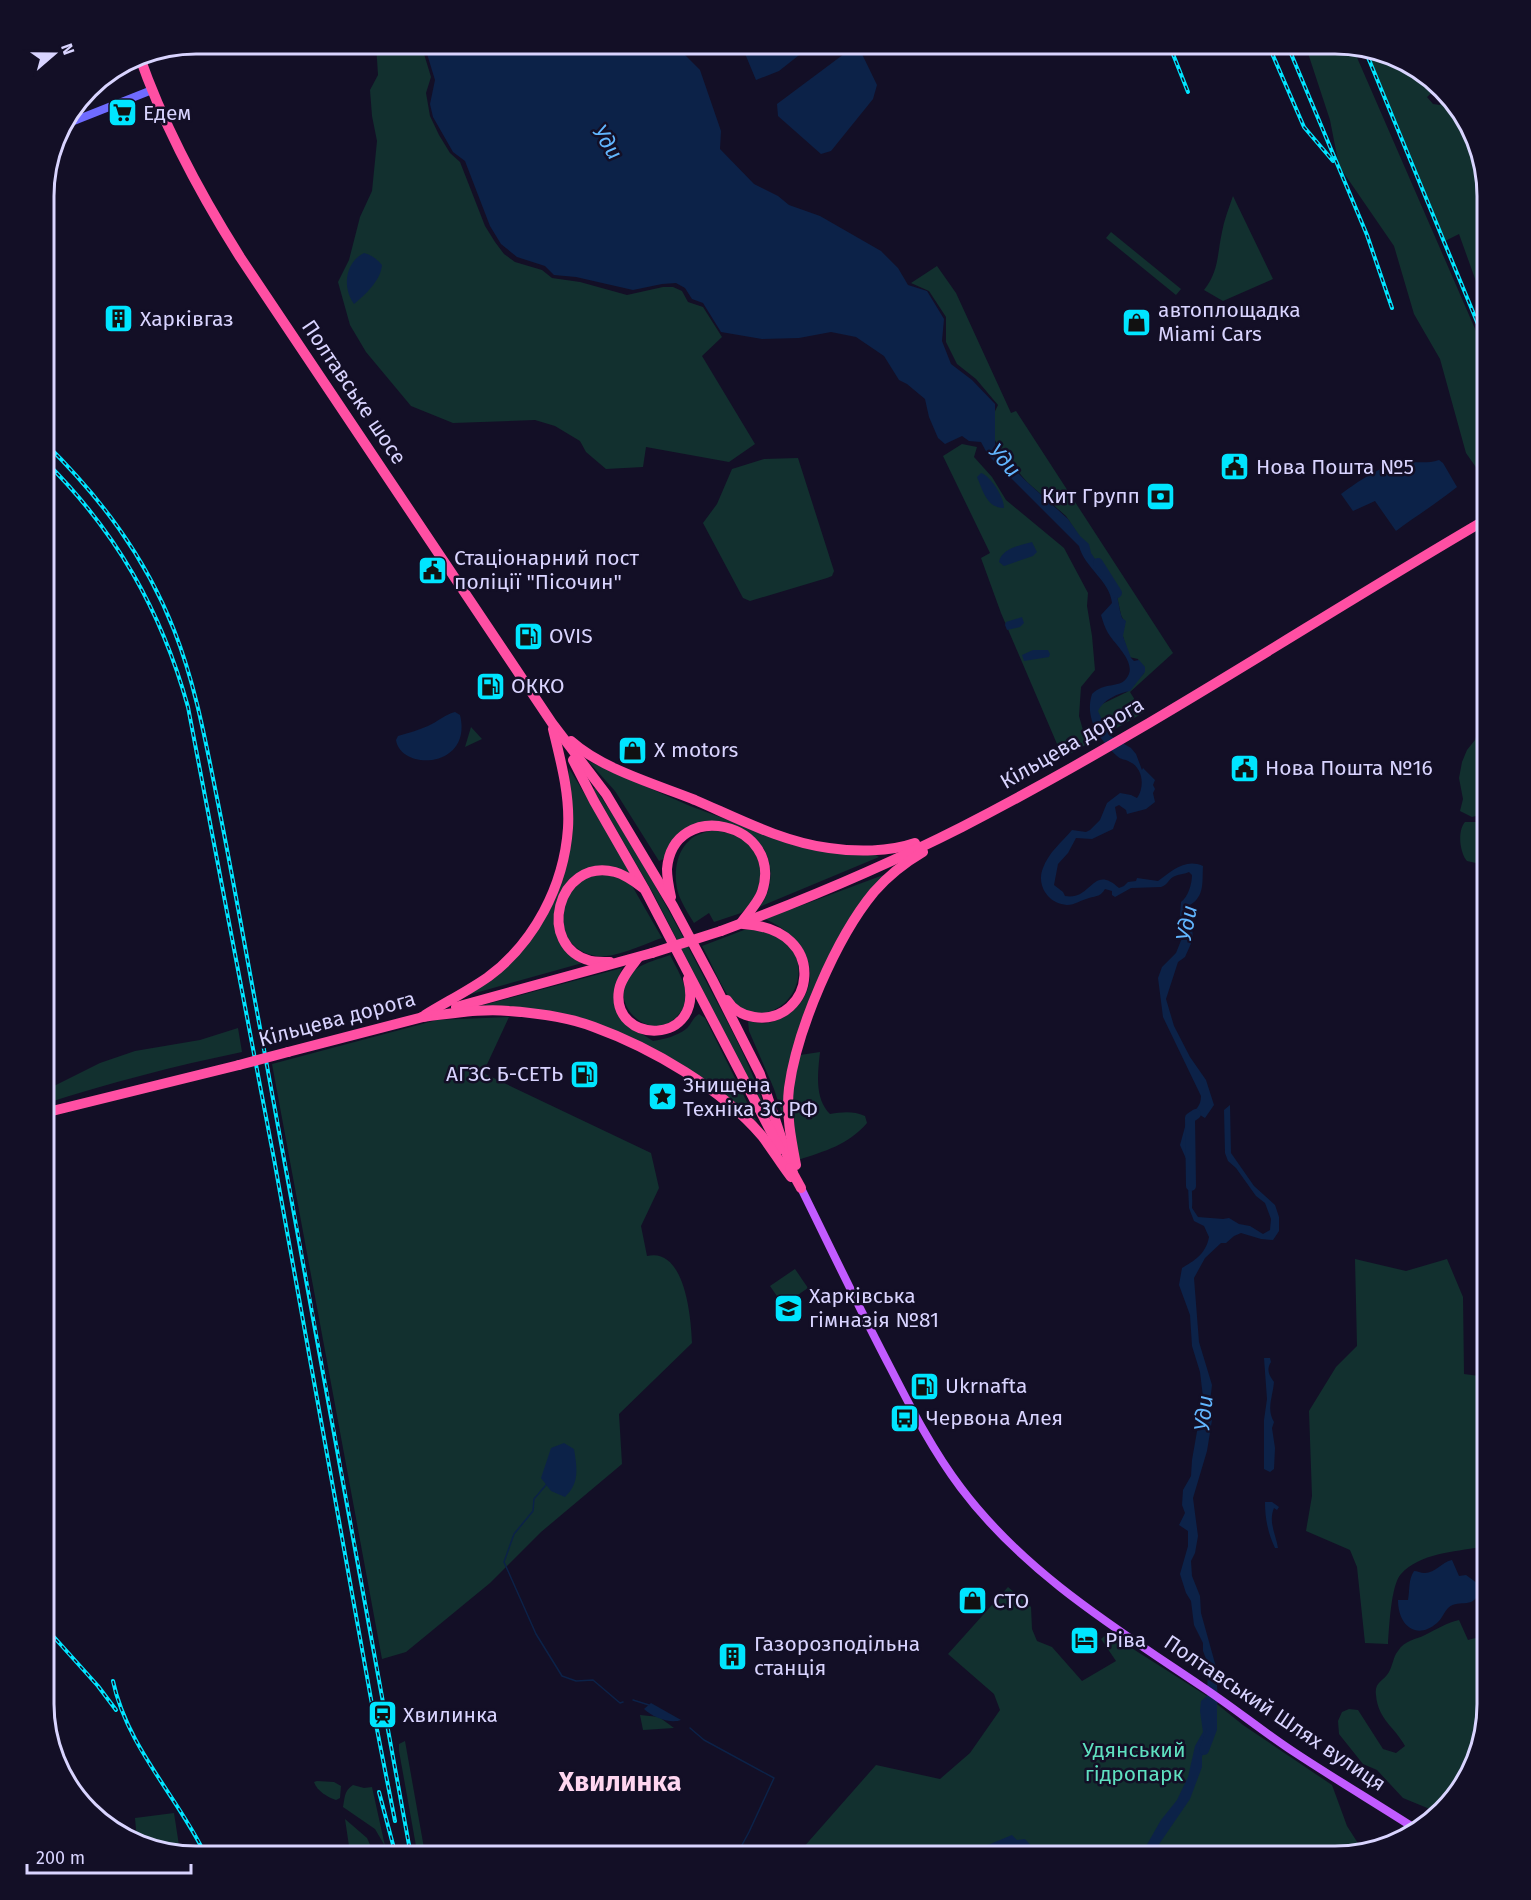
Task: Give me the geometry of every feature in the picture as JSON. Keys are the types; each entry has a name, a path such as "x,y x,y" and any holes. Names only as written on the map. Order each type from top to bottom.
{"highway":[{"name":"Полтавське шосе","path":"143,65 174,141 195,183 240,257 561,736"},
{"name":"Кільцева дорога","path":"54,1111 423,1017 638,958 740,924 883,864 961,827 1070,768 1199,693 1477,526"},
{"path":"552,723 583,752 617,769 786,838 828,848 868,850 904,846 961,827"},
{"path":"423,1017 489,976 521,945 548,903 564,855 568,828 564,775 552,723"},
{"path":"561,736 594,801 645,890 801,1188"},
{"path":"561,736 606,794 673,906 712,979 760,1074 793,1173"},
{"path":"673,906 667,869 673,848 680,838 689,832 712,825 725,825 737,830 753,843 763,861 764,882 761,894 740,924 770,928 782,934 794,944 802,958 805,974 798,996 788,1008 774,1016 750,1017 736,1011 712,979"},
{"path":"801,1188 789,1128 789,1089 799,1044 824,977 849,928 875,891 911,860 961,827"},
{"path":"619,963 592,961 574,952 561,935 558,915 563,895 577,879 596,871 617,873 645,890"},
{"path":"638,958 622,980 619,999 626,1017 633,1024 651,1032 670,1029 685,1016 689,1008 690,988 683,962"},
{"path":"423,1017 472,1011 507,1010 552,1016 593,1026 639,1046 678,1068 720,1097 761,1135 801,1188"}],"main road":[{"name":"Полтавський Шлях вулиця","path":"801,1188 917,1420 956,1481 1012,1547 1056,1584 1112,1625 1292,1751 1409,1825"}],"street":[{"path":"76,120 152,90"}],"green space":[{"path":"377,54 424,54 431,77 426,93 430,116 450,153 460,162 485,226 504,254 515,262 542,270 552,278 580,282 627,295 673,287 682,291 688,302 703,307 722,337 702,356 755,444 729,462 646,447 643,467 606,469 586,452 580,441 555,426 535,420 453,423 411,406 366,352 350,325 338,282 349,260 360,217 372,191 377,141 370,90 378,75"},
{"path":"1308,54 1356,56 1477,333 1477,469 1466,453 1440,359 1414,314 1394,246 1339,166 1330,120"},
{"path":"1369,59 1406,73 1429,89 1432,92 1427,97 1433,104 1440,105 1442,102 1462,133 1472,159 1476,178 1477,284 1459,234 1445,241"},
{"path":"1233,196 1273,279 1223,301 1204,290 1217,263 1223,228"},
{"path":"1111,232 1181,289 1176,295 1106,238"},
{"path":"937,266 956,293 1011,413 1016,411 1173,653 1130,692 1143,713 1108,733 1096,712 1098,706 1127,692 1144,673 1138,659 1129,657 1122,633 1125,623 1116,592 1066,516 1027,482 1005,456 987,428 998,405 976,379 957,364 946,342 946,317 929,291 911,283"},
{"path":"962,444 977,447 974,457 992,477 1006,500 1064,548 1088,593 1087,606 1095,670 1081,687 1079,716 1087,744 1063,758 1001,613 981,558 990,553 943,456"},
{"path":"798,458 834,571 832,576 827,578 750,601 743,598 703,523 717,504 732,469 764,459"},
{"path":"471,727 482,739 465,747"},
{"path":"1477,734 1477,816 1472,817 1460,811 1463,799 1459,778 1467,750"},
{"path":"588,761 690,806 788,842 873,853 879,857 759,907 769,886 769,863 763,848 750,835 745,831 695,828 666,858 659,861 615,791"},
{"path":"569,768 636,880 624,873 581,873 556,925 586,962 461,997 524,946 559,882"},
{"path":"595,788 641,861 682,936 739,1044 763,1103 761,1104 653,893 593,789"},
{"path":"1465,822 1477,822 1476,863 1467,861 1461,848 1460,836"},
{"path":"715,830 740,836 751,845 761,862 760,886 750,905 741,913 714,922 709,913 694,923 680,898 676,884 676,868 680,853 691,839"},
{"path":"886,874 812,999 785,1123 774,1089 749,1031 748,1021 767,1023 795,1009 807,992 810,972 808,961 797,941 779,926 765,919"},
{"path":"592,875 612,875 631,884 662,938 620,953 603,956 584,952 575,946 565,930 564,909 567,898 575,886"},
{"path":"759,929 785,940 790,945 798,964 798,978 794,991 776,1009 765,1013 753,1013 742,1009 731,1000 702,946 744,930"},
{"path":"670,955 685,988 685,1004 679,1014 668,1024 655,1026 643,1023 633,1016 626,1005 623,993 626,980 636,969"},
{"path":"622,968 616,985 628,1025 653,1041 671,1037 682,1031 699,1014 705,1018 757,1122 709,1083 624,1035 480,1006"},
{"path":"509,1017 483,1073 651,1153 659,1188 641,1226 647,1256 660,1256 670,1262 678,1273 690,1317 692,1343 619,1414 622,1464 541,1532 490,1583 406,1652 382,1659 272,1064 437,1020"},
{"path":"238,1028 242,1052 142,1075 54,1101 54,1086 100,1063 135,1051 200,1040"},
{"path":"820,1052 818,1085 825,1108 830,1114 848,1112 865,1116 867,1123 844,1142 798,1160 792,1130 792,1089 800,1055"},
{"path":"1355,1259 1406,1271 1447,1259 1463,1297 1464,1374 1477,1376 1477,1548 1438,1554 1418,1562 1401,1574 1393,1597 1388,1644 1365,1643 1357,1567 1350,1550 1306,1531 1312,1496 1309,1411 1336,1367 1357,1346"},
{"path":"795,1269 808,1288 783,1305 770,1286"},
{"name":"Удянський гідропарк","path":"1008,1587 1031,1607 1032,1629 1037,1641 1052,1647 1082,1681 1116,1661 1101,1639 1108,1633 1207,1696 1243,1725 1332,1785 1347,1826 1358,1844 1335,1846 805,1846 876,1765 940,1779 970,1753 1000,1710 994,1694 948,1654"},
{"path":"1459,1620 1468,1640 1477,1638 1477,1713 1469,1749 1462,1767 1442,1798 1431,1809 1403,1798 1377,1770 1363,1764 1339,1734 1338,1721 1342,1712 1349,1709 1358,1710 1383,1749 1396,1753 1405,1746 1380,1711 1377,1704 1376,1687 1389,1672 1396,1653 1401,1647 1446,1624"},
{"path":"640,1715 659,1717 674,1728 643,1730"},
{"path":"405,1741 424,1846 416,1846 399,1744"},
{"path":"314,1782 334,1782 341,1786 340,1798 336,1800 323,1793 315,1785"},
{"path":"353,1785 364,1788 372,1787 385,1846 375,1829 343,1807 346,1792"},
{"path":"174,1813 179,1845 159,1841 136,1832 135,1818"},
{"path":"345,1819 367,1838 371,1846 349,1846"}],"water":[{"path":"427,54 684,54 700,70 721,131 720,149 754,184 778,196 789,205 820,216 881,251 898,268 908,285 927,291 944,319 942,341 951,364 972,380 995,404 995,443 999,454 1068,519 1089,544 1091,553 1116,590 1122,618 1126,621 1123,636 1131,658 1134,661 1139,660 1145,667 1145,672 1130,691 1111,698 1098,711 1109,735 1131,748 1142,770 1143,768 1155,780 1153,793 1155,802 1146,809 1127,814 1126,810 1119,805 1115,807 1117,818 1113,829 1092,839 1076,838 1068,853 1058,864 1054,885 1065,896 1074,896 1103,879 1119,888 1128,882 1136,881 1137,878 1158,881 1185,865 1203,866 1200,893 1190,905 1193,939 1185,957 1178,962 1166,999 1174,1026 1190,1057 1206,1080 1214,1105 1205,1118 1200,1115 1196,1118 1190,1130 1187,1150 1191,1169 1192,1208 1198,1217 1229,1218 1263,1234 1270,1230 1271,1219 1265,1203 1256,1196 1236,1168 1228,1161 1225,1153 1224,1110 1230,1105 1231,1153 1254,1186 1275,1205 1279,1217 1279,1231 1273,1240 1241,1233 1234,1236 1226,1243 1221,1243 1205,1258 1194,1278 1199,1342 1212,1385 1210,1402 1212,1420 1207,1451 1193,1498 1198,1536 1191,1561 1192,1576 1200,1596 1201,1613 1216,1667 1218,1703 1210,1708 1213,1721 1202,1757 1202,1767 1190,1799 1158,1846 1146,1846 1161,1820 1177,1800 1188,1777 1195,1746 1203,1732 1201,1701 1207,1696 1208,1664 1203,1651 1203,1643 1194,1625 1191,1601 1180,1574 1188,1546 1188,1531 1179,1525 1185,1513 1182,1505 1183,1490 1191,1476 1203,1397 1200,1372 1192,1346 1190,1315 1179,1285 1182,1268 1195,1260 1202,1252 1209,1237 1204,1226 1194,1221 1189,1208 1187,1161 1180,1145 1188,1116 1199,1106 1201,1096 1163,1017 1158,978 1162,967 1176,953 1182,938 1184,931 1180,915 1181,902 1189,890 1192,875 1189,872 1175,876 1161,887 1131,888 1115,897 1112,891 1105,889 1098,895 1067,905 1060,904 1049,897 1041,881 1043,868 1049,857 1072,830 1086,832 1090,830 1100,820 1107,803 1120,793 1137,798 1140,794 1142,783 1138,769 1119,757 1105,743 1095,728 1090,712 1092,694 1101,688 1123,682 1129,673 1128,661 1108,633 1101,615 1112,603 1110,595 1086,561 1079,546 988,455 981,442 969,441 962,436 945,444 938,438 929,417 925,399 899,380 884,356 856,337 831,332 799,338 762,339 721,332 703,303 692,299 685,288 676,283 633,290 576,277 554,275 545,266 517,257 501,244 490,226 465,161 453,152 433,117 430,104 435,80"},
{"path":"745,54 800,54 779,71 756,80"},
{"path":"844,54 862,54 877,85 873,99 831,151 821,154 778,116 777,104"},
{"path":"364,253 372,256 382,265 381,271 372,287 354,304 348,291 347,276 353,263"},
{"path":"1439,460 1457,487 1396,531 1375,501 1353,511 1341,494 1385,467 1406,462"},
{"path":"981,473 989,478 997,488 1004,508 993,505 986,498 977,477"},
{"path":"1032,542 1037,552 1033,556 1004,566 999,562 1007,551"},
{"path":"1022,617 1024,623 1020,627 1007,630 1006,622"},
{"path":"1033,650 1048,650 1049,657 1024,661 1022,655"},
{"path":"455,712 460,715 461,733 456,746 447,755 422,760 410,757 401,750 396,740 398,736 428,726"},
{"path":"1264,1358 1270,1358 1269,1372 1274,1382 1270,1412 1274,1422 1272,1428 1275,1448 1274,1469 1270,1472 1264,1469 1264,1420 1267,1399"},
{"path":"564,1443 574,1449 576,1469 575,1481 565,1497 551,1491 541,1478 551,1448"},
{"path":"1265,1502 1272,1502 1279,1507 1277,1510 1274,1508 1272,1513 1278,1548 1275,1548 1269,1531"},
{"path":"1452,1560 1459,1576 1466,1575 1477,1583 1477,1596 1471,1602 1448,1608 1439,1621 1429,1628 1422,1631 1410,1628 1401,1617 1398,1600 1408,1600 1412,1574 1414,1571 1428,1573"},
{"path":"651,1703 681,1720 661,1719 652,1715 644,1709"},
{"path":"1012,1835 1017,1840 1025,1839 1031,1846 985,1846"}],"waterway":[{"name":"Уди","path":"1098,563 1117,593"},
{"name":"Уди","path":"1191,1186 1190,1118 1196,1114"},
{"path":"546,1485 534,1499 533,1511 514,1534 504,1562 536,1634 562,1676 576,1681 593,1680 620,1703 623,1702"},
{"name":"Уди","path":"1204,1750 1212,1729 1212,1692"},
{"path":"633,1700 649,1705"},
{"path":"690,1728 704,1740 774,1778 741,1846"}],"railway":[{"path":"1173,54 1188,92"},
{"path":"1272,54 1304,127 1333,161"},
{"path":"1291,54 1367,235 1392,308"},
{"path":"1369,59 1477,322"},
{"path":"54,452 102,506 135,552 174,630 194,694 235,893 409,1846"},
{"path":"54,470 93,515 133,574 164,637 188,707 274,1159 395,1821"},
{"path":"54,1637 98,1686 116,1710"},
{"path":"113,1681 120,1705 141,1750 201,1846"},
{"path":"379,1792 393,1846"}],"place":[{"name":"Едем","path":"122,113"},
{"name":"Харківгаз","path":"119,319"},
{"name":"автоплощадка Miami Cars","path":"1137,322"},
{"name":"Нова Пошта №5","path":"1235,467"},
{"name":"Кит Групп","path":"1161,496"},
{"name":"Стаціонарний пост поліції \"Пісочин\"","path":"433,570"},
{"name":"OVIS","path":"528,636"},
{"name":"ОККО","path":"490,686"},
{"name":"Х motors","path":"633,750"},
{"name":"Нова Пошта №16","path":"1244,768"},
{"name":"АГЗС Б-СЕТЬ","path":"584,1074"},
{"name":"Знищена Техніка ЗС РФ","path":"662,1097"},
{"name":"Харківська гімназія №81","path":"788,1308"},
{"name":"Ukrnafta","path":"924,1386"},
{"name":"Червона Алея","path":"905,1418"},
{"name":"СТО","path":"972,1601"},
{"name":"Ріва","path":"1084,1640"},
{"name":"Газорозподільна станція","path":"733,1656"},
{"name":"Хвилинка","path":"382,1715"}],"district":[{"name":"Хвилинка","path":"620,1782"}]}
